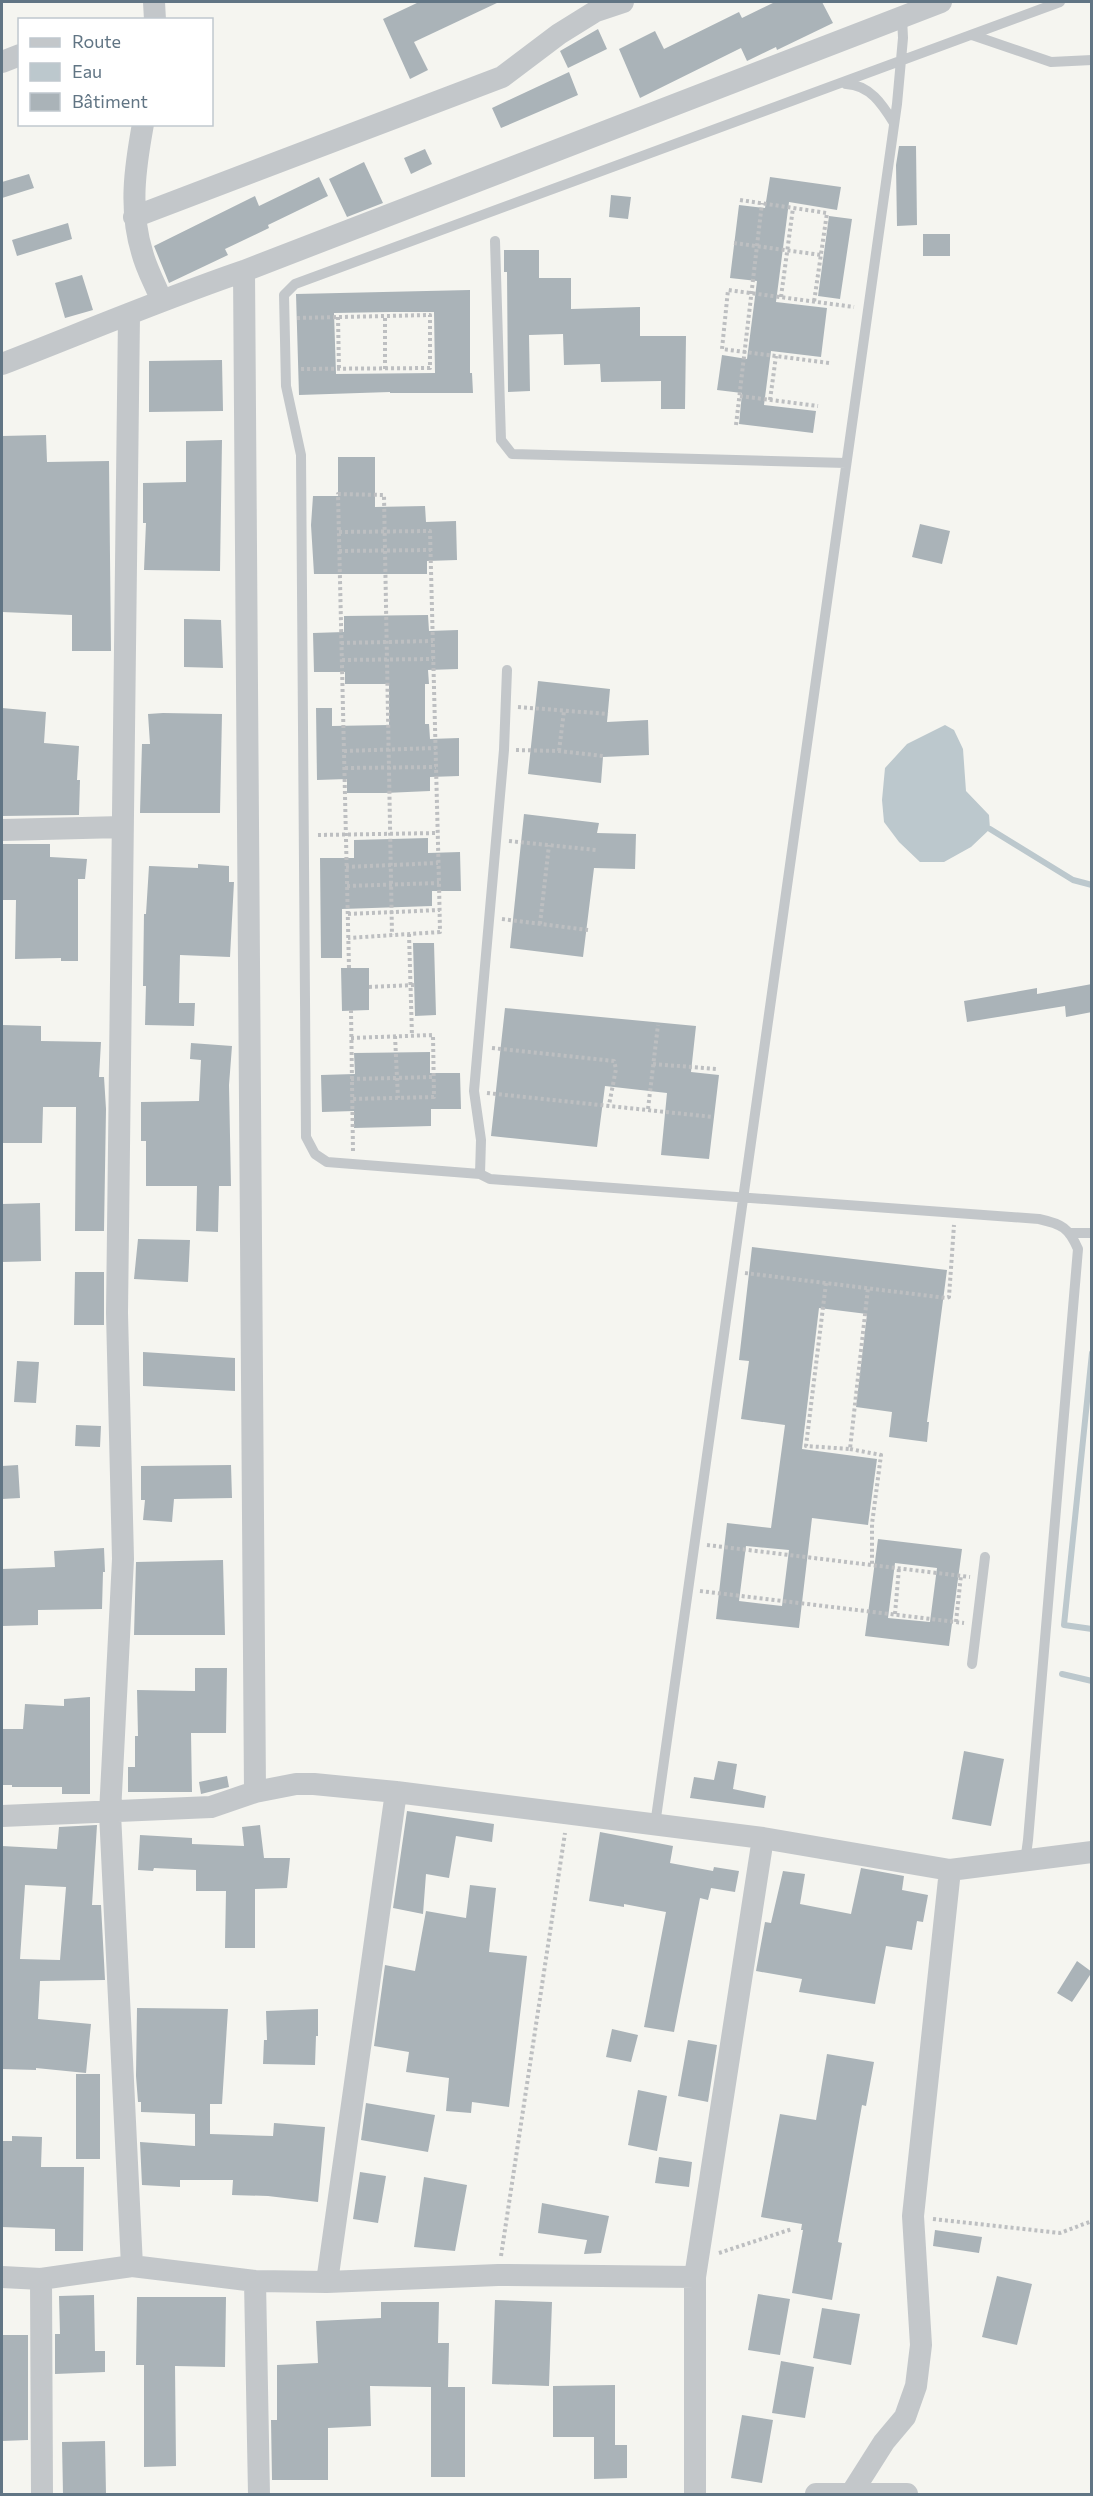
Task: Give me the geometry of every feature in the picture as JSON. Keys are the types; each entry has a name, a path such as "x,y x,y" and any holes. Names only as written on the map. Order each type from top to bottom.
{"street":[{"path":"134,217 502,77 568,28 596,11 623,2"},
{"path":"2,364 129,315 161,299 244,271 941,2"},
{"path":"2,62 18,56"},
{"path":"143,126 134,175 134,217 142,253 161,299"},
{"path":"244,271 255,1792"},
{"path":"129,315 117,1313 123,1559 110,1813 132,2266"},
{"path":"2,830 122,827"},
{"path":"2,1816 211,1807 255,1792 296,1784 314,1784 396,1792 763,1838 950,1870 1092,1852"},
{"path":"327,2282 396,1792"},
{"path":"694,2494 696,2269 763,1838"},
{"path":"851,2494 884,2442 905,2417 916,2386 921,2345 913,2216 950,1870"},
{"path":"2,2277 41,2279 132,2266 255,2281 327,2282 696,2269"},
{"path":"41,2279 42,2494"},
{"path":"255,2281 259,2494"},
{"path":"816,2494 907,2494"}],"lane":[{"path":"1025,1862 1078,1249 1071,1233 1056,1223 1040,1220 490,1179 480,1174 327,1162 315,1154 306,1137 301,455 286,386 284,295 295,284 1060,2"},
{"path":"655,1825 894,123 903,38 902,17"},
{"path":"972,35 1051,62 1092,60"},
{"path":"840,84 857,85 871,92 884,106 894,123"},
{"path":"495,241 501,440 512,454 846,463"},
{"path":"518,465 519,460 525,455"},
{"path":"480,1174 482,1140 474,1091 504,750 507,670"},
{"path":"1071,1233 1092,1233"},
{"path":"972,1664 985,1557"}],"path":[{"path":"740,200 827,213 814,302"},
{"path":"736,425 762,203"},
{"path":"781,297 793,208"},
{"path":"734,243 821,255"},
{"path":"829,363 722,348 728,290 867,309"},
{"path":"285,318 430,315 430,368 285,370"},
{"path":"385,316 385,369"},
{"path":"338,317 339,369"},
{"path":"770,400 776,356"},
{"path":"740,396 818,406"},
{"path":"349,968 338,494 384,495 392,935"},
{"path":"339,532 430,531 440,910 440,932 348,938"},
{"path":"339,551 431,549"},
{"path":"341,643 433,641"},
{"path":"342,660 433,659"},
{"path":"505,706 608,714"},
{"path":"559,751 564,711"},
{"path":"344,751 436,748"},
{"path":"504,750 559,751 603,756"},
{"path":"345,768 436,767"},
{"path":"302,836 438,833"},
{"path":"496,840 596,849"},
{"path":"540,924 549,845"},
{"path":"346,867 438,863"},
{"path":"347,886 439,882"},
{"path":"348,914 440,910"},
{"path":"489,918 588,930"},
{"path":"409,934 412,1036"},
{"path":"369,987 412,985"},
{"path":"351,1011 354,1165"},
{"path":"648,1109 658,1025"},
{"path":"395,1036 398,1098"},
{"path":"351,1038 433,1036 434,1098 351,1099"},
{"path":"478,1046 614,1061 616,1069 609,1105"},
{"path":"653,1064 717,1069"},
{"path":"351,1079 434,1077"},
{"path":"474,1091 713,1117"},
{"path":"732,1271 948,1298 955,1213"},
{"path":"826,1283 805,1444 880,1455 872,1524 872,1565"},
{"path":"849,1449 868,1288"},
{"path":"694,1544 983,1578"},
{"path":"895,1614 899,1568"},
{"path":"956,1622 961,1575"},
{"path":"688,1590 977,1624"},
{"path":"498,2275 568,1814"},
{"path":"913,2216 1060,2233 1092,2222"},
{"path":"696,2269 792,2229"}],"water":[{"path":"945,725 954,730 963,749 966,791 989,815 990,829 971,847 944,862 920,862 899,842 884,822 882,800 885,768 907,744"}],"building":[{"path":"419,2 499,2 414,42 428,70 410,79 383,19"},
{"path":"775,2 822,2 833,23 777,50 776,47 747,61 741,48 640,98 619,49 655,31 664,49 739,12 742,18"},
{"path":"598,29 607,49 568,68 560,51"},
{"path":"569,72 578,95 501,128 492,108"},
{"path":"899,146 916,146 917,225 897,226 896,165"},
{"path":"425,149 432,164 411,174 404,158"},
{"path":"364,162 383,203 347,217 329,179"},
{"path":"29,174 34,188 2,198 2,182"},
{"path":"319,177 328,196 225,249 228,255 169,283 154,246 255,196 259,206"},
{"path":"770,177 841,187 837,210 789,202 776,302 827,308 821,357 771,351 764,405 816,411 813,433 739,424 742,393 717,390 722,355 747,359 757,281 730,278 739,205 765,208"},
{"path":"611,195 631,197 628,219 609,217"},
{"path":"829,216 852,219 840,299 818,296"},
{"path":"68,223 72,239 17,256 12,240"},
{"path":"923,234 950,234 950,256 923,256"},
{"path":"504,250 539,250 539,278 571,278 571,309 640,307 640,336 686,336 685,409 661,409 661,381 601,382 600,364 564,365 563,334 529,335 530,391 508,392 507,272 504,272"},
{"path":"82,275 93,310 65,318 55,283"},
{"path":"470,290 470,373 472,373 473,393 390,392 299,395 296,294","holes":["434,312 435,373 336,374 334,313"]},
{"path":"222,360 223,411 149,412 149,361"},
{"path":"46,435 47,462 109,461 111,651 72,651 72,615 2,612 2,436"},
{"path":"222,440 220,571 144,570 146,523 143,523 143,483 186,482 186,441"},
{"path":"338,457 375,457 375,507 425,506 426,522 456,521 457,560 427,561 427,574 314,574 311,525 313,496 338,496"},
{"path":"920,524 950,531 942,564 912,557"},
{"path":"428,615 429,631 458,630 458,669 428,670 429,684 425,684 425,724 429,724 430,739 459,738 459,776 430,777 430,791 385,793 347,793 347,779 317,780 316,708 332,708 332,726 389,725 389,684 345,684 345,672 314,672 313,633 344,632 344,616"},
{"path":"184,619 221,620 223,668 184,667"},
{"path":"538,681 610,689 607,722 648,720 649,755 603,757 601,783 528,774"},
{"path":"2,708 46,712 44,743 79,746 77,780 80,780 79,815 2,816"},
{"path":"148,714 222,714 220,813 140,813 142,744 150,744"},
{"path":"524,814 599,823 597,833 636,834 635,869 594,868 583,957 510,948"},
{"path":"428,838 428,853 460,852 461,891 432,891 432,906 342,909 342,958 321,958 320,858 354,858 354,840"},
{"path":"2,844 50,844 50,857 87,859 85,879 78,879 78,961 61,961 61,958 15,959 16,900 2,900"},
{"path":"198,864 229,866 229,882 234,882 230,957 180,955 179,1003 195,1003 194,1026 145,1025 144,914 146,914 149,866 198,868"},
{"path":"413,943 434,943 436,1015 415,1016"},
{"path":"341,968 369,968 369,1010 342,1011"},
{"path":"1092,984 1092,1012 1066,1017 1065,1006 967,1022 964,1001 1037,988 1037,994"},
{"path":"505,1008 696,1026 691,1072 719,1075 709,1159 661,1155 667,1093 605,1086 597,1147 491,1136"},
{"path":"2,1025 41,1026 41,1041 101,1042 99,1077 104,1077 106,1109 104,1231 75,1231 76,1107 43,1107 42,1143 2,1143"},
{"path":"191,1043 232,1046 229,1085 231,1186 219,1186 218,1232 196,1231 197,1186 146,1186 146,1141 141,1141 141,1102 199,1101 201,1060 190,1059"},
{"path":"430,1052 430,1073 460,1073 461,1109 431,1109 431,1126 354,1128 354,1111 322,1112 321,1075 355,1074 354,1053"},
{"path":"40,1203 41,1261 2,1262 2,1204"},
{"path":"138,1239 190,1240 188,1282 134,1279"},
{"path":"752,1247 947,1270 927,1422 929,1422 927,1442 889,1437 892,1412 856,1407 867,1314 819,1308 802,1449 877,1459 868,1525 812,1518 799,1628 716,1619 727,1523 771,1528 785,1425 741,1419 749,1361 739,1360","holes":["746,1546 789,1550 782,1606 739,1601"]},
{"path":"75,1272 104,1272 104,1325 74,1325"},
{"path":"143,1352 235,1358 235,1391 143,1386"},
{"path":"17,1361 39,1362 36,1403 14,1402"},
{"path":"76,1425 101,1426 100,1447 75,1446"},
{"path":"18,1465 20,1498 2,1499 2,1466"},
{"path":"231,1465 232,1498 174,1499 172,1522 143,1520 145,1500 141,1500 141,1466"},
{"path":"878,1539 962,1549 949,1646 865,1636","holes":["895,1563 937,1568 930,1622 888,1618"]},
{"path":"104,1548 102,1609 38,1610 38,1625 2,1626 2,1569 55,1567 54,1551"},
{"path":"223,1560 225,1635 134,1635 136,1562"},
{"path":"195,1668 227,1668 226,1733 191,1733 192,1792 128,1792 128,1767 135,1767 135,1736 138,1736 137,1690 195,1691"},
{"path":"90,1697 90,1794 62,1794 62,1787 2,1785 2,1729 23,1729 25,1704 64,1706 64,1699"},
{"path":"964,1751 1004,1759 991,1826 952,1819"},
{"path":"718,1761 737,1764 733,1789 766,1796 764,1808 690,1798 694,1777 714,1780"},
{"path":"227,1776 229,1787 201,1794 199,1782"},
{"path":"407,1811 494,1824 492,1842 456,1836 449,1878 426,1874 423,1914 393,1908"},
{"path":"97,1825 92,1905 101,1905 105,1980 40,1981 38,2019 91,2024 86,2073 36,2068 36,2070 2,2069 2,1846 57,1849 59,1827","holes":["25,1885 66,1887 60,1960 20,1959"]},
{"path":"260,1825 264,1858 290,1858 287,1888 255,1889 255,1948 225,1948 226,1891 196,1891 196,1870 154,1868 153,1871 138,1870 140,1835 192,1838 192,1844 244,1846 242,1827"},
{"path":"600,1832 673,1846 670,1863 713,1871 714,1867 739,1871 735,1892 711,1888 708,1900 700,1898 674,2032 644,2027 666,1912 624,1904 624,1907 589,1901"},
{"path":"861,1868 904,1876 902,1890 928,1895 923,1922 917,1921 912,1950 886,1946 875,2004 799,1992 802,1979 756,1971 765,1922 771,1923 783,1871 805,1874 800,1904 851,1914"},
{"path":"470,1885 496,1888 489,1952 527,1956 509,2107 472,2102 471,2113 446,2111 449,2078 406,2072 409,2052 374,2046 385,1965 415,1971 426,1911 466,1918"},
{"path":"1077,1961 1092,1972 1072,2002 1057,1993"},
{"path":"137,2008 228,2009 222,2104 210,2104 210,2134 273,2136 274,2123 325,2127 318,2202 268,2196 232,2195 233,2180 180,2180 180,2187 142,2185 140,2142 195,2146 195,2114 141,2112 136,2076"},
{"path":"318,2009 315,2065 263,2064 264,2040 267,2040 266,2011"},
{"path":"612,2029 638,2035 631,2062 606,2057"},
{"path":"688,2040 717,2045 708,2102 678,2096"},
{"path":"827,2054 874,2062 866,2106 862,2105 838,2242 842,2243 832,2300 792,2293 803,2230 801,2230 802,2224 761,2217 780,2114 816,2120"},
{"path":"76,2074 100,2074 100,2159 76,2159"},
{"path":"638,2090 667,2096 657,2151 628,2145"},
{"path":"366,2103 435,2115 428,2152 361,2140"},
{"path":"12,2136 42,2137 41,2167 84,2167 83,2251 55,2251 55,2229 2,2227 2,2141 12,2141"},
{"path":"659,2157 692,2162 689,2187 655,2183"},
{"path":"360,2172 386,2176 378,2223 353,2219"},
{"path":"424,2177 467,2185 455,2251 414,2247"},
{"path":"542,2203 609,2216 601,2253 584,2254 587,2240 538,2233"},
{"path":"935,2230 982,2237 979,2253 933,2246"},
{"path":"997,2276 1032,2284 1017,2345 982,2337"},
{"path":"758,2294 790,2299 780,2355 748,2350"},
{"path":"94,2295 95,2351 105,2351 105,2372 55,2374 55,2334 60,2334 59,2296"},
{"path":"137,2297 226,2297 225,2367 175,2366 176,2466 144,2467 144,2365 136,2365"},
{"path":"495,2300 552,2302 549,2386 492,2384"},
{"path":"381,2302 439,2302 438,2343 449,2343 448,2387 465,2387 465,2477 431,2477 431,2387 370,2386 371,2426 328,2428 328,2480 272,2480 271,2420 277,2420 277,2365 318,2363 316,2321 381,2318"},
{"path":"822,2308 860,2314 851,2365 813,2358"},
{"path":"2,2335 28,2335 28,2440 2,2441"},
{"path":"781,2361 814,2367 805,2418 772,2413"},
{"path":"615,2385 615,2445 627,2445 627,2478 594,2479 594,2437 553,2437 553,2386"},
{"path":"742,2415 773,2420 762,2483 731,2478"},
{"path":"105,2441 106,2494 63,2494 62,2442"}],"waterway":[{"path":"990,829 1073,880 1092,885"},
{"path":"1092,1353 1064,1625 1092,1629"},
{"path":"1062,1674 1092,1681"}]}
